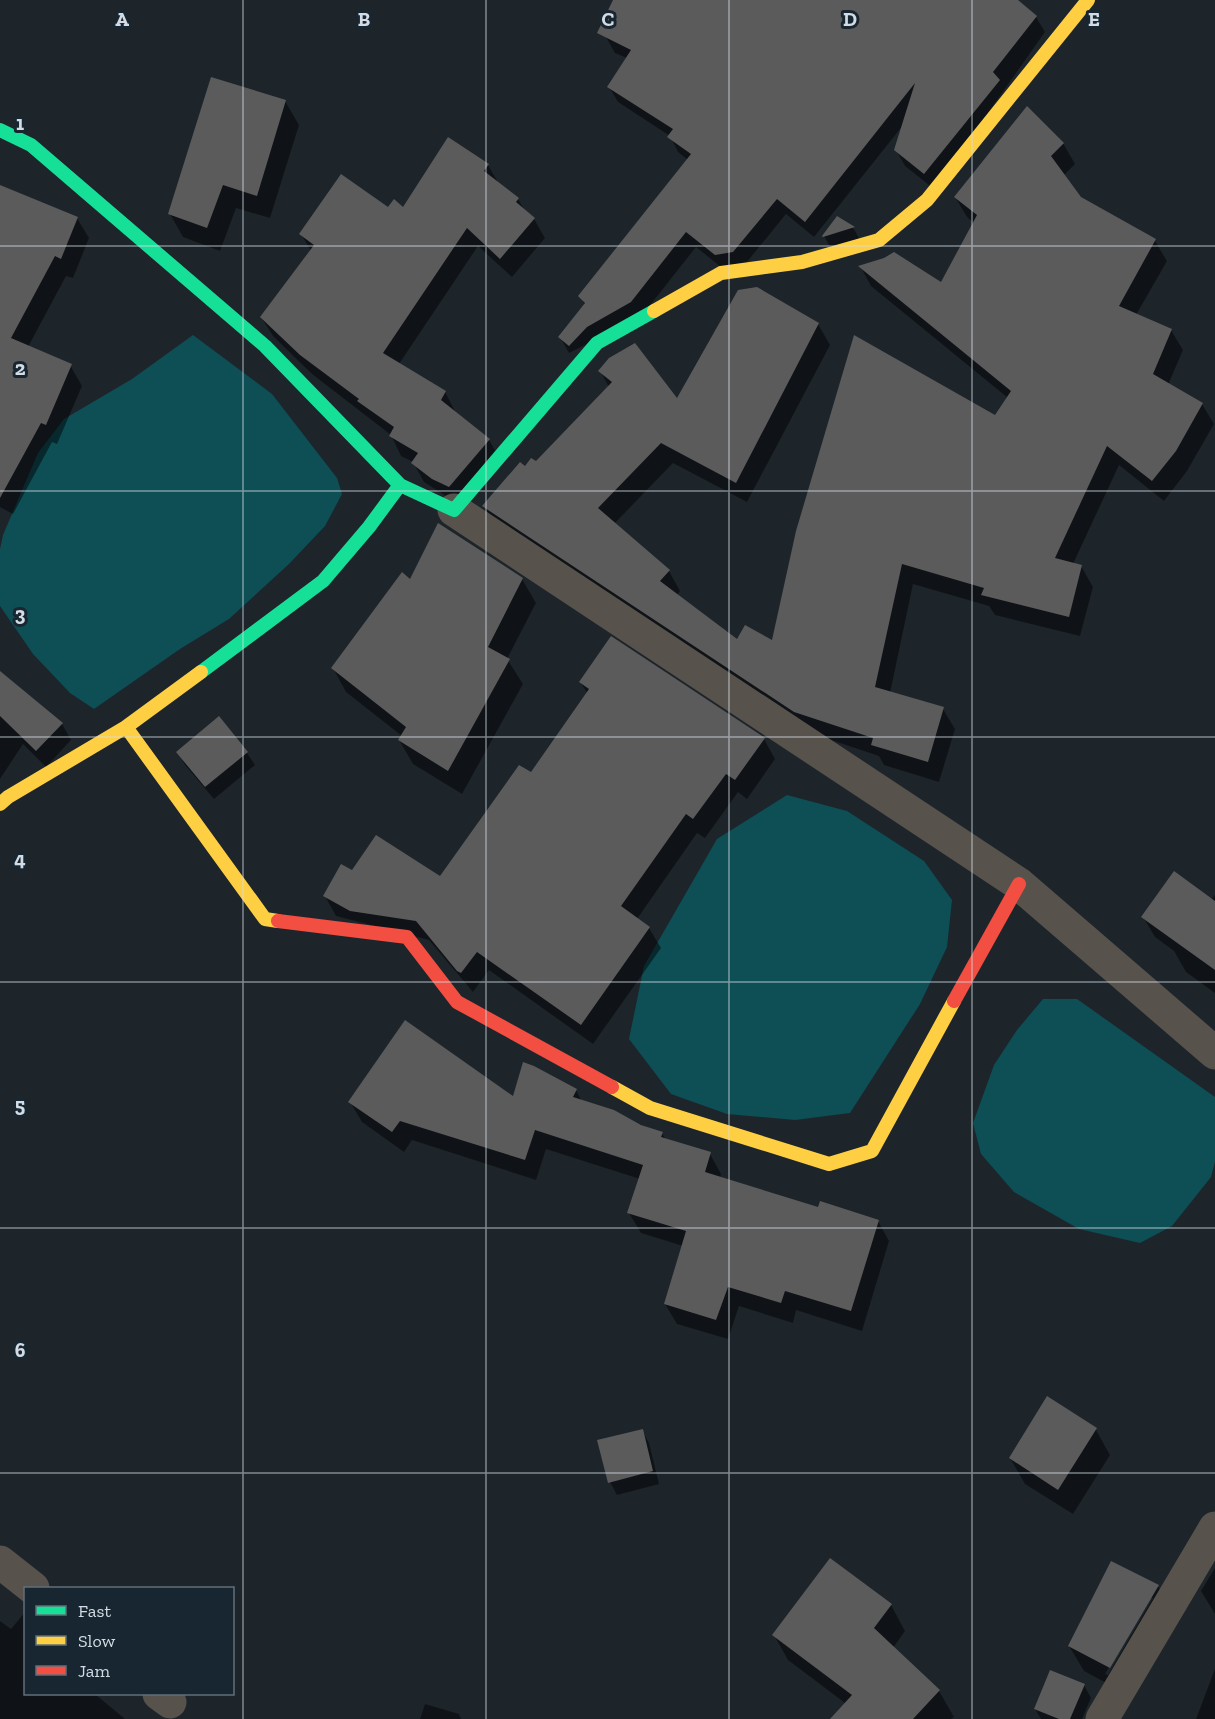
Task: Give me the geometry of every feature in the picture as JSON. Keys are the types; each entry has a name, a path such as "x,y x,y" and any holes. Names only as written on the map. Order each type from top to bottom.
{"street":[{"path":"454,510 597,343 721,273 802,262 879,240 927,200 1088,0"},
{"path":"0,130 31,145 265,346 400,485 454,510 1019,884 1215,1053"},
{"path":"0,804 8,797 126,727 323,581 369,528 400,485"},
{"path":"126,727 265,920 407,937 457,1002 650,1108 829,1164 872,1151 1019,884"},
{"path":"1102,1719 1215,1528"},
{"path":"0,1562 32,1587"}],"water":[{"path":"193,335 272,394 337,478 342,494 325,526 289,564 229,619 180,649 94,709 70,693 33,654 0,606 0,549 3,535 38,453 64,419 132,379"},
{"path":"787,795 847,811 924,861 952,900 947,947 920,1004 850,1113 795,1120 727,1114 671,1094 629,1039 644,966 717,839"},
{"path":"1043,999 1077,999 1215,1097 1215,1162 1211,1177 1172,1226 1140,1243 1079,1229 1014,1192 981,1154 973,1123 994,1065 1017,1030"}],"building":[{"path":"613,0 1018,0 1037,16 993,72 1000,80 924,174 894,150 915,83 805,222 777,199 733,252 715,255 686,232 631,302 587,327 569,346 558,337 585,303 578,296 691,154 667,137 673,129 607,87 631,50 597,33"},
{"path":"211,77 286,100 257,196 223,185 207,228 168,214"},
{"path":"1027,106 1064,143 1051,156 1081,197 1156,239 1119,306 1172,329 1153,374 1203,403 1176,451 1152,481 1107,446 1055,558 1082,565 1069,617 981,595 984,588 902,564 875,687 944,707 928,762 871,745 873,738 794,712 482,506 520,462 525,466 531,458 536,461 612,382 598,371 609,358 635,343 677,398 738,290 757,287 819,323 736,483 661,443 598,508 670,570 660,581 737,639 745,625 772,640 796,531 854,335 995,415 1011,391 858,266 884,258 894,252 941,282 977,215 954,197"},
{"path":"448,137 489,164 484,171 519,198 516,202 535,218 500,259 467,228 383,353 446,391 441,400 490,439 449,487 432,479 411,463 418,453 389,436 394,427 357,401 359,399 300,355 260,317 314,245 299,234 341,174 388,207 394,199 403,207"},
{"path":"0,185 78,217 61,259 55,256 11,338 72,364 46,425 41,423 0,498"},
{"path":"837,216 855,227 823,237 822,236"},
{"path":"438,523 523,578 488,647 510,659 448,771 398,740 406,727 331,668 402,572 410,579"},
{"path":"611,636 765,738 735,780 726,774 693,819 686,814 621,906 650,927 581,1025 477,952 461,973 457,971 416,921 350,911 323,896 341,864 352,870 376,835 440,876 519,765 531,772 589,689 579,682"},
{"path":"0,671 63,723 36,751 0,716"},
{"path":"219,716 248,752 205,787 176,752"},
{"path":"1174,871 1215,901 1215,970 1141,917"},
{"path":"405,1020 513,1096 523,1062 577,1089 573,1097 614,1110 641,1125 663,1132 661,1137 711,1152 705,1172 818,1207 820,1201 879,1220 851,1311 785,1291 781,1303 728,1287 716,1320 664,1304 686,1231 627,1213 643,1165 535,1130 525,1160 400,1121 392,1132 348,1102"},
{"path":"1047,1396 1097,1428 1058,1490 1009,1458"},
{"path":"643,1429 653,1471 608,1483 597,1440"},
{"path":"830,1558 892,1604 874,1628 940,1690 913,1719 830,1719 852,1695 772,1635"},
{"path":"1111,1561 1159,1585 1110,1668 1068,1646"},
{"path":"1050,1670 1085,1684 1070,1719 1059,1719 1034,1709"}],"traffic: fast":[{"path":"0,130 31,145 265,346 400,485"},
{"path":"201,672 323,581 369,527 400,485 454,510 597,343 654,311"}],"traffic: slow":[{"path":"654,311 721,273 802,262 879,240 927,200 1088,0"},
{"path":"0,804 8,797 126,727 201,672"},
{"path":"126,727 265,919 278,921"},
{"path":"612,1087 650,1108 829,1164 872,1151 954,1001"}],"traffic: jam":[{"path":"954,1001 1019,884"},
{"path":"278,921 407,937 457,1002 612,1087"}]}
